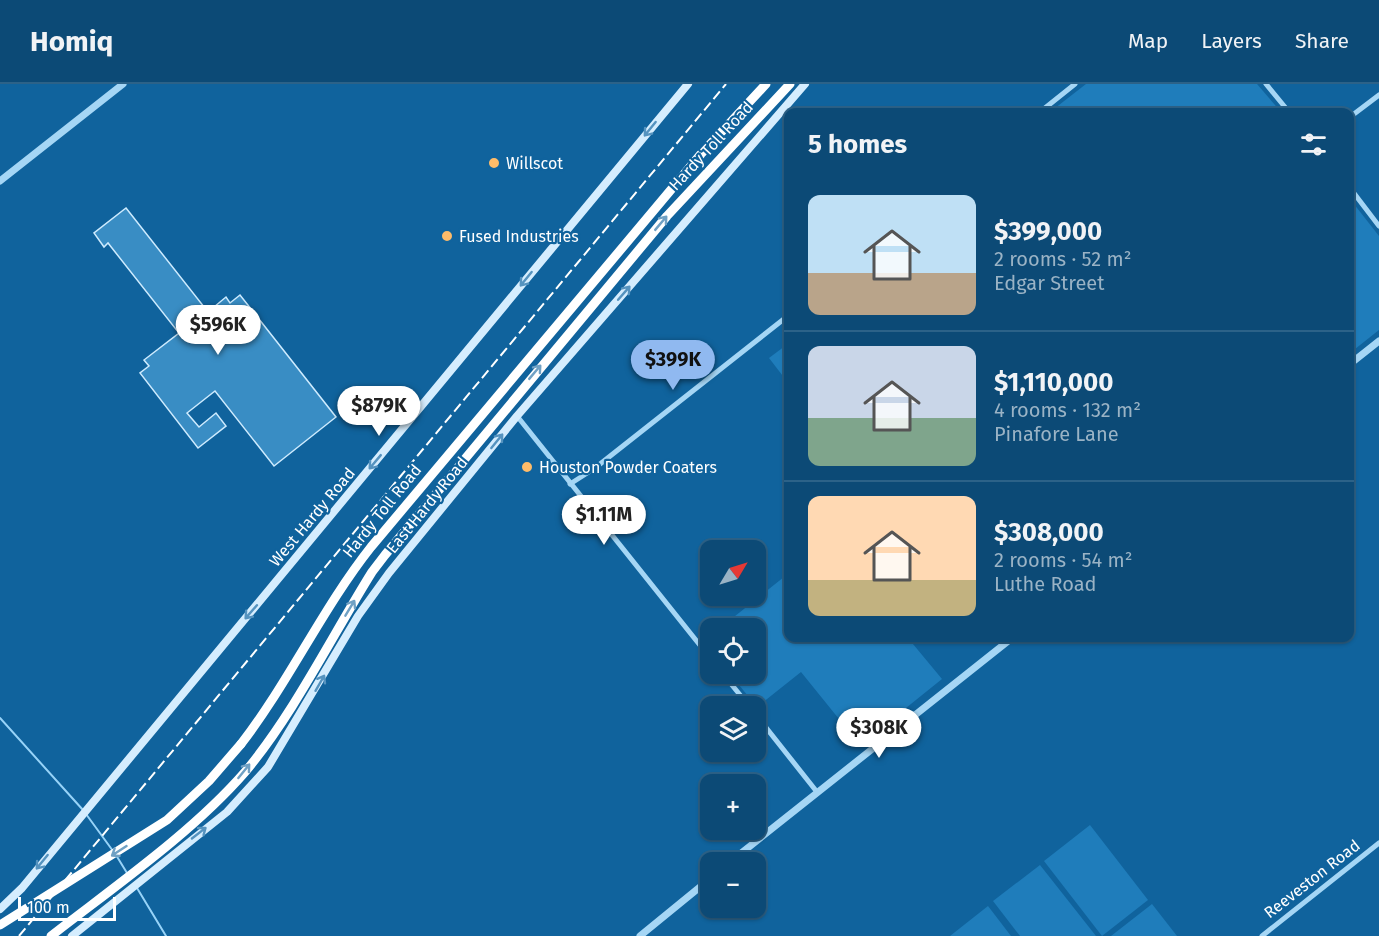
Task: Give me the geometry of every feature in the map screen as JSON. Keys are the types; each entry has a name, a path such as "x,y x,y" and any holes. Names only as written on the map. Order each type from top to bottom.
{"highway":[{"name":"Hardy Toll Road","path":"0,925 166,820 209,781 241,744 268,706 345,583 371,547 702,154 766,84"},
{"name":"Hardy Toll Road","path":"51,936 212,806 246,771 280,722 372,572 385,555 667,216 790,84"}],"main road":[{"name":"West Hardy Road","path":"0,909 22,888 88,805 688,84"},
{"name":"East Hardy Road","path":"784,108 805,84"},
{"name":"East Hardy Road","path":"72,936 227,812 268,767 377,588 517,416 784,108"}],"street":[{"path":"0,181 123,84"},
{"path":"1045,108 1075,84"},
{"path":"1266,84 1286,108"},
{"path":"1354,114 1379,95"},
{"path":"1354,193 1379,226"},
{"path":"570,484 595,468 784,319"},
{"path":"1354,361 1379,341"},
{"path":"517,416 700,645"},
{"path":"742,852 1007,642"},
{"path":"731,684 741,696"},
{"path":"766,728 817,792"},
{"name":"Reeveston Road","path":"1262,936 1379,843"},
{"path":"640,936 700,887"}],"shaded area":[{"path":"1086,84 1257,84 1278,108 1055,108"},
{"path":"1354,204 1379,236 1379,330 1354,350"},
{"path":"784,347 784,378 769,358"},
{"path":"784,577 784,642 911,642 942,679 860,745 801,672 766,700 766,696 748,696 738,684 766,684 766,618 733,618 748,606 766,606 766,591"},
{"path":"1090,825 1148,900 1102,936 1044,861"},
{"path":"1040,865 1096,936 1020,936 993,901"},
{"path":"1152,904 1177,936 1111,936"},
{"path":"988,906 1011,936 950,936"}],"building":[{"path":"126,208 208,312 226,297 230,303 240,295 336,417 274,466 215,391 187,413 199,427 216,413 226,426 198,448 140,373 149,366 144,360 179,333 108,243 104,247 94,233"}],"waterway":[{"path":"0,718 83,810"},
{"path":"86,814 113,851"},
{"path":"116,855 127,873"},
{"path":"137,888 166,936"}],"railway":[{"path":"19,936 726,84"}],"place":[{"name":"Willscot","path":"494,163"},
{"name":"Fused Industries","path":"447,236"},
{"name":"Houston Powder Coaters","path":"527,467"}]}
